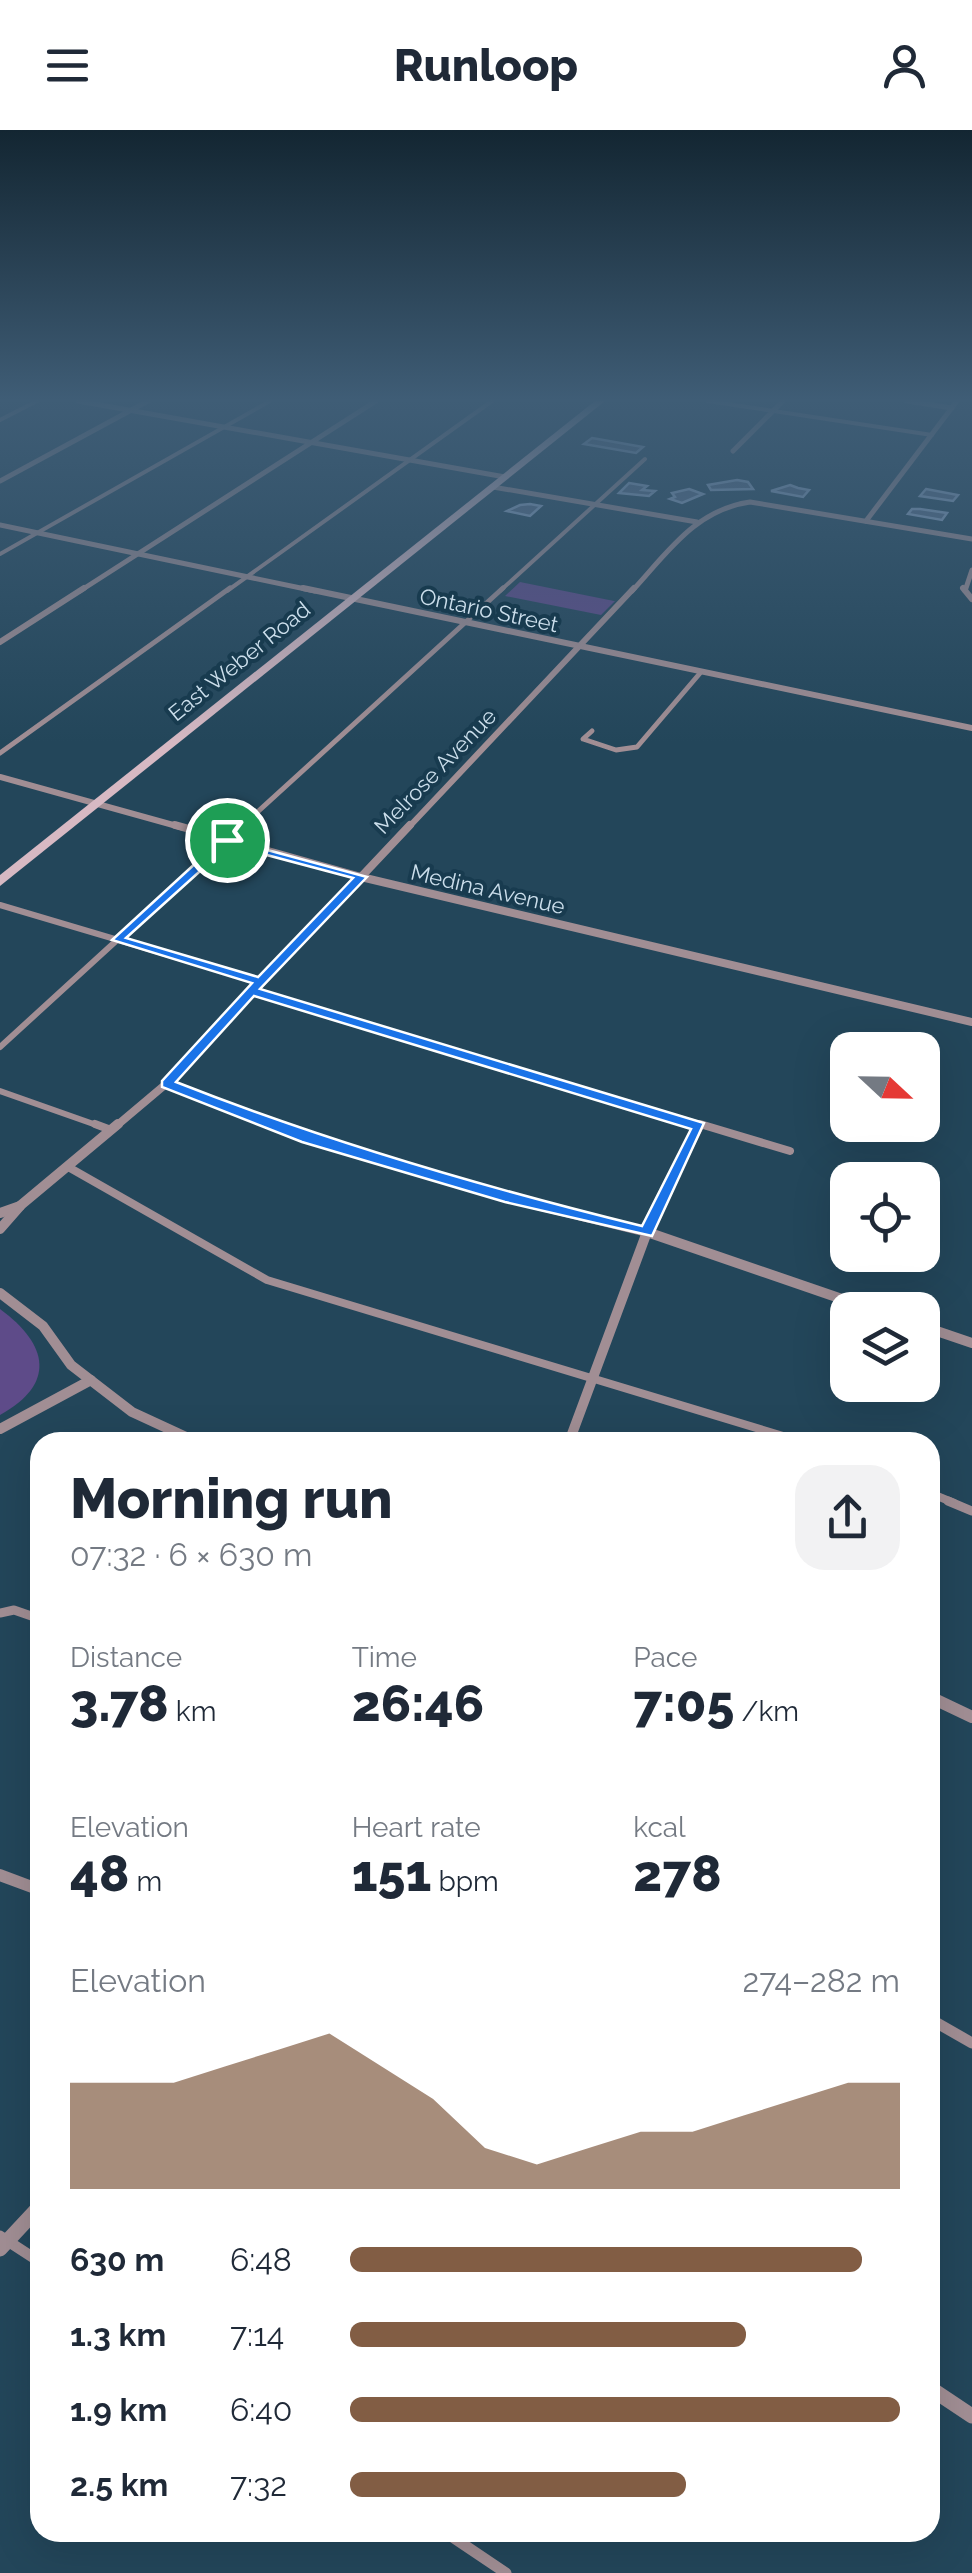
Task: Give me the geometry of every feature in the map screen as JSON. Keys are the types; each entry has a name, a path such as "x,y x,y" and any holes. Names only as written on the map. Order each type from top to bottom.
{"street":[{"path":"0,642 197,515"},
{"name":"East Weber Road","path":"0,882 459,515"},
{"path":"657,515 697,522 707,515"},
{"path":"829,515 972,539"},
{"path":"866,521 871,515"},
{"name":"Melrose Avenue","path":"0,1229 22,1205 115,1131 166,1084 697,522"},
{"name":"Ontario Street","path":"0,526 972,728"},
{"path":"972,570 963,590 972,599"},
{"name":"Medina Avenue","path":"0,777 361,877 972,1022"},
{"path":"166,1084 308,1139 505,1197 646,1232 830,1295"},
{"name":"Melrose Avenue","path":"0,1213 22,1205"},
{"path":"573,1432 646,1232"},
{"path":"0,1293 44,1326 72,1365 132,1412 175,1432"},
{"path":"940,1332 972,1343"},
{"path":"0,1430 91,1380"},
{"path":"940,1702 972,1717"},
{"path":"0,1874 30,1886"},
{"path":"3,2242 30,2216"},
{"path":"940,2395 972,2416"}],"lane":[{"path":"0,554 68,515"},
{"path":"0,753 332,515"},
{"path":"0,1047 583,515"},
{"path":"592,730 584,739 616,750 637,747 701,672"},
{"path":"0,905 260,982"},
{"path":"252,991 790,1151"},
{"path":"0,1091 115,1131"},
{"path":"646,1232 700,1126"},
{"path":"70,1168 267,1280 594,1382 771,1432"},
{"path":"940,1497 972,1511"},
{"path":"0,1613 14,1610 30,1616"},
{"path":"940,2025 972,2043"},
{"path":"3,2242 30,2257"},
{"path":"460,2542 506,2573"}],"shaded area":[{"path":"520,582 615,601 601,615 505,596"},
{"path":"0,1309 29,1336 39,1364 31,1390 0,1415"}],"building":[{"path":"914,515 946,515 942,520"}],"route":[{"path":"227,840 118,940 260,982 252,991 700,1126 646,1232 505,1197 308,1139 166,1084 260,982 361,877 227,840"}]}
